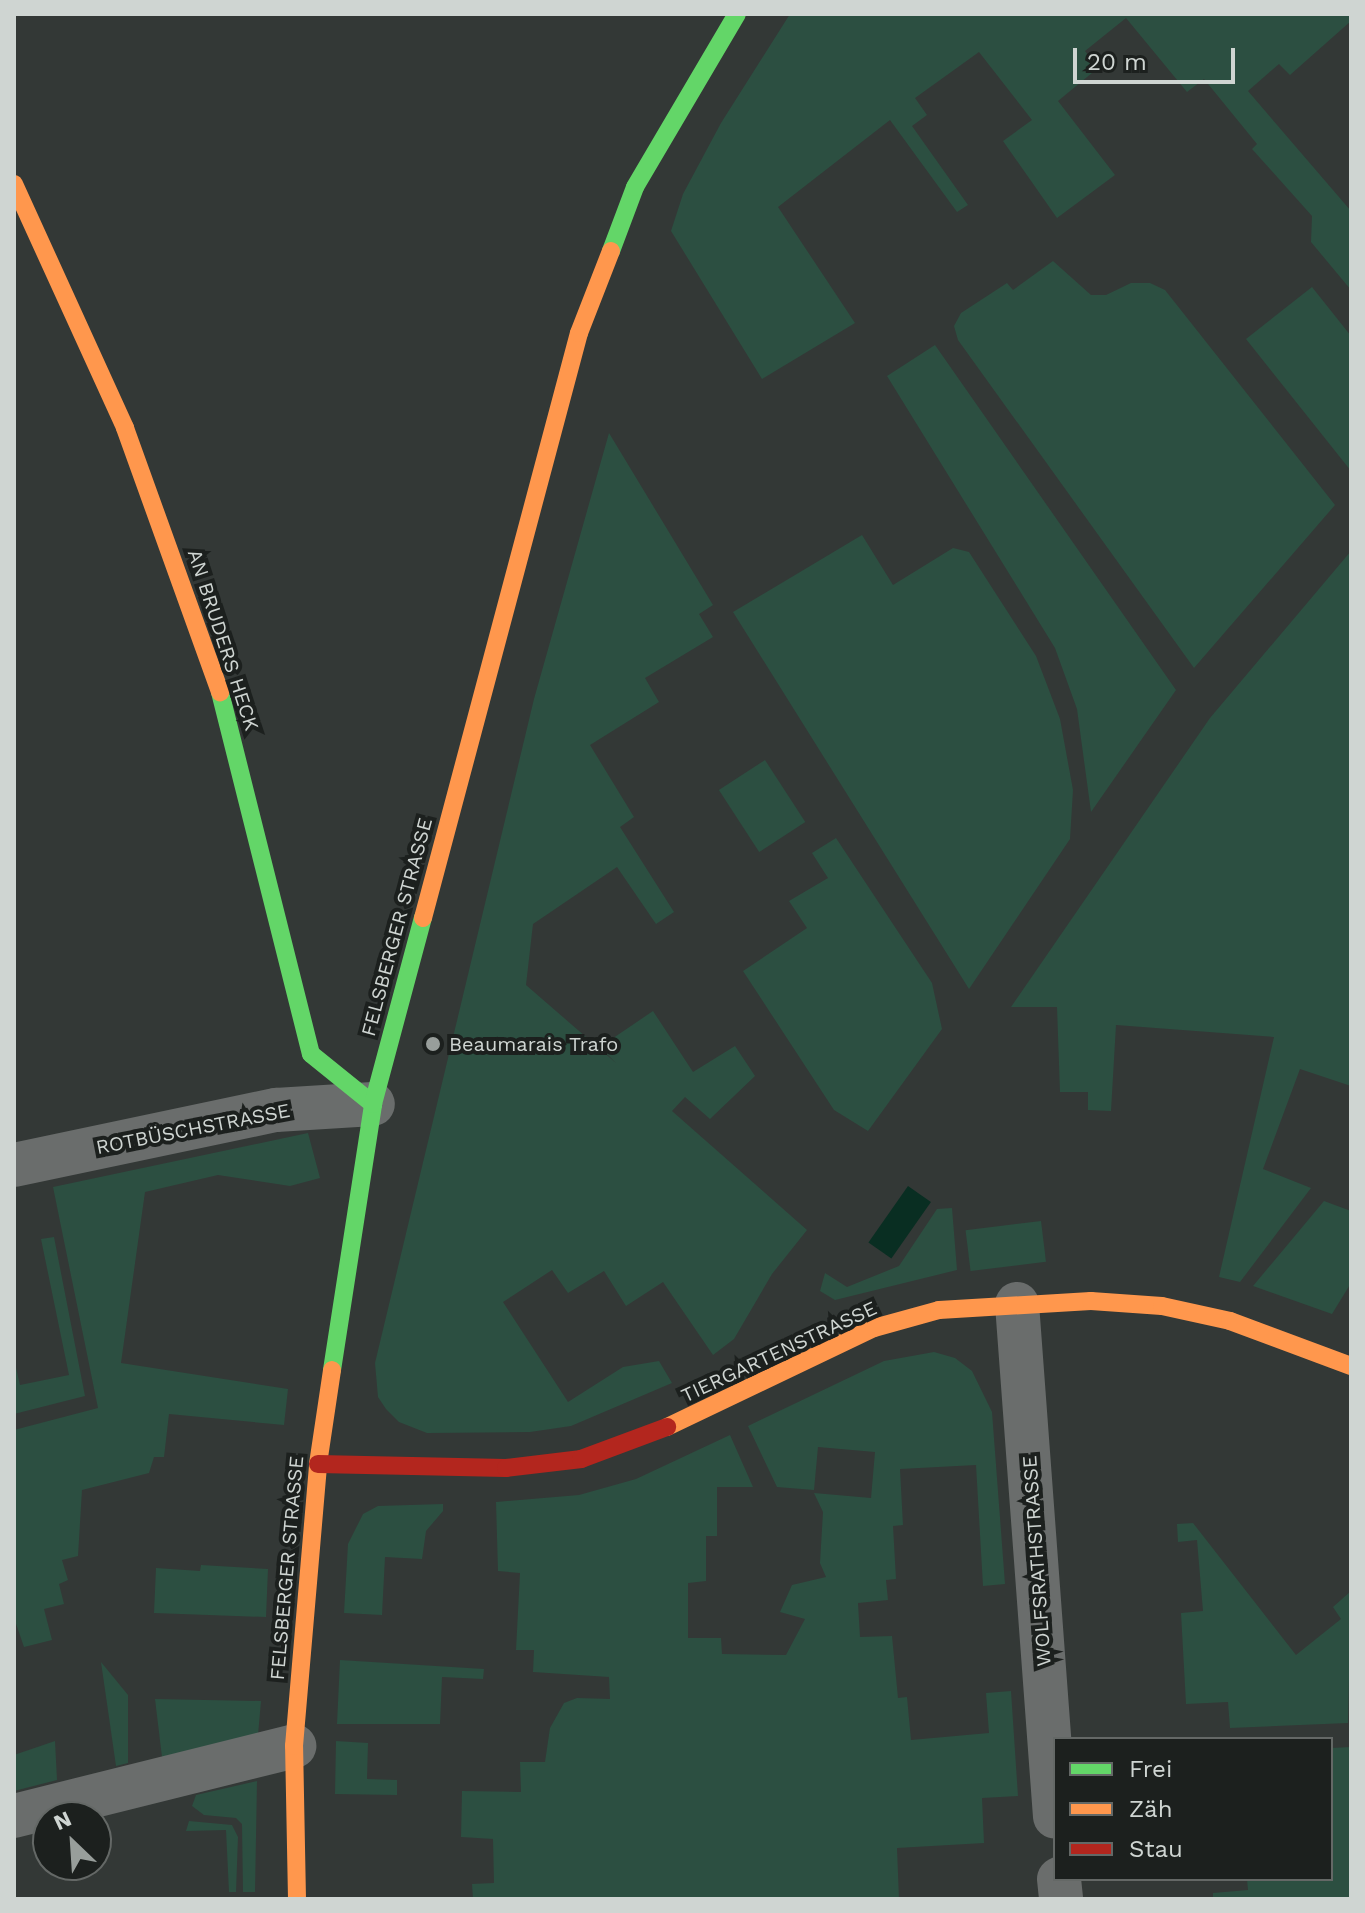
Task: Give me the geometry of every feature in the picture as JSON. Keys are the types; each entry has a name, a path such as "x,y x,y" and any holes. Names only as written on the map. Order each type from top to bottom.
{"street":[{"name":"FELSBERGER STRASSE","path":"297,1899 294,1746 318,1464 373,1104 579,333 635,187 737,14"},
{"name":"AN BRUDERS HECK","path":"14,184 125,428 222,696 311,1054 373,1104"},
{"name":"ROTBÜSCHSTRASSE","path":"14,1165 276,1110 373,1104"},
{"name":"TIERGARTENSTRASSE","path":"318,1464 506,1468 564,1463 619,1449 874,1328 939,1310 1091,1301 1162,1306 1230,1321 1351,1366"},
{"name":"WOLFSRATHSTRASSE","path":"1017,1304 1053,1790"},
{"path":"14,1816 294,1746"}],"shaded area":[{"path":"790,14 1351,14 1351,21 1290,75 1279,64 1248,91 1351,211 1351,290 1311,242 1312,216 1252,149 1257,144 1204,79 1187,92 1126,18 1085,51 1098,68 1058,101 1115,175 1057,218 1003,141 1032,120 979,52 915,98 927,115 912,126 968,205 957,212 890,120 778,207 855,323 762,379 671,231 683,194 721,123"},
{"path":"1053,261 1091,295 1106,295 1131,283 1150,283 1165,290 1335,505 1194,668 958,340 954,326 961,313 1007,283 1013,290"},
{"path":"1312,287 1351,336 1351,471 1246,339"},
{"path":"935,345 1176,690 1091,812 1077,709 1055,648 887,376"},
{"path":"609,433 713,605 699,614 713,637 645,678 659,702 590,745 634,817 620,827 674,912 656,924 617,867 533,924 526,985 616,1063 600,1047 653,1011 693,1072 735,1046 755,1076 710,1119 685,1097 672,1111 807,1230 772,1274 734,1339 713,1355 663,1282 626,1306 604,1271 568,1293 552,1270 503,1302 568,1402 623,1367 659,1361 672,1383 571,1426 530,1432 427,1433 399,1422 386,1409 378,1397 375,1363 534,699"},
{"path":"862,535 893,585 953,548 969,552 1036,656 1060,719 1073,790 1070,839 969,989 733,612"},
{"path":"1351,551 1351,1086 1300,1069 1263,1169 1311,1188 1240,1282 1219,1277 1274,1037 1116,1025 1111,1111 1088,1110 1088,1092 1060,1092 1057,1007 1011,1007 1210,718"},
{"path":"765,760 805,822 759,852 719,790"},
{"path":"836,838 932,983 942,1029 868,1131 834,1110 743,971 807,928 789,901 828,878 812,853"},
{"path":"308,1133 320,1178 290,1186 218,1175 145,1192 121,1363 288,1389 284,1425 169,1414 164,1457 154,1457 149,1473 82,1490 78,1556 62,1560 68,1580 59,1584 64,1604 44,1609 52,1640 24,1647 14,1618 14,1430 98,1408 53,1187"},
{"path":"908,1186 931,1202 891,1259 868,1243"},
{"path":"1324,1201 1351,1211 1351,1283 1332,1314 1253,1286"},
{"path":"952,1208 957,1270 835,1300 820,1291 825,1273 847,1287 899,1266 937,1209"},
{"path":"1041,1221 1046,1262 971,1271 966,1230"},
{"path":"54,1237 85,1396 14,1414 14,1359 20,1385 69,1375 41,1239"},
{"path":"934,1352 955,1358 972,1371 992,1412 1005,1584 983,1586 976,1465 900,1469 903,1525 893,1526 896,1579 886,1580 888,1600 858,1603 860,1637 892,1636 898,1698 907,1697 911,1740 989,1733 986,1693 1011,1691 1018,1796 982,1798 984,1843 897,1848 899,1899 473,1899 472,1884 494,1883 493,1839 461,1837 462,1791 521,1792 520,1762 545,1762 550,1728 564,1703 577,1698 610,1699 609,1677 533,1672 534,1650 516,1650 520,1573 498,1571 496,1502 579,1495 636,1479 730,1435 753,1487 717,1487 717,1536 706,1536 706,1581 688,1583 688,1638 721,1638 722,1654 786,1655 805,1619 780,1612 792,1585 826,1577 820,1563 823,1512 814,1493 871,1498 875,1452 818,1447 814,1490 777,1487 748,1426 884,1361"},
{"path":"443,1504 443,1511 426,1531 422,1559 385,1557 382,1615 344,1613 348,1544 363,1514 378,1506"},
{"path":"1193,1523 1296,1655 1341,1619 1333,1607 1351,1591 1348,1723 1230,1728 1228,1702 1186,1704 1181,1613 1203,1611 1197,1540 1178,1542 1177,1524"},
{"path":"201,1565 268,1569 266,1617 154,1613 156,1568 200,1571"},
{"path":"340,1660 484,1669 483,1679 442,1677 440,1724 337,1724"},
{"path":"101,1662 128,1695 128,1763 116,1766"},
{"path":"155,1699 261,1701 258,1735 162,1757"},
{"path":"55,1741 57,1780 14,1791 14,1755"},
{"path":"336,1741 368,1743 367,1779 397,1780 397,1795 335,1794"},
{"path":"1351,1747 1351,1899 1213,1899 1213,1893 1248,1890 1247,1881 1333,1881 1333,1748"},
{"path":"257,1781 255,1892 243,1892 242,1824 236,1818 204,1815 192,1806 196,1795"},
{"path":"189,1821 232,1825 238,1837 236,1892 229,1892 226,1830 186,1831"}],"traffic: fast":[{"path":"611,251 635,187 737,14"},
{"path":"220,692 311,1054 373,1104"},
{"path":"332,1370 373,1104 423,918"}],"traffic: slow":[{"path":"14,184 125,428 220,692"},
{"path":"423,918 579,333 611,251"},
{"path":"667,1427 874,1328 939,1310 1091,1301 1162,1306 1230,1321 1351,1366"},
{"path":"297,1899 294,1746 318,1464 332,1370"}],"traffic: jam":[{"path":"318,1464 506,1468 581,1459 667,1427"}],"place":[{"name":"Beaumarais Trafo","path":"433,1044"}]}
